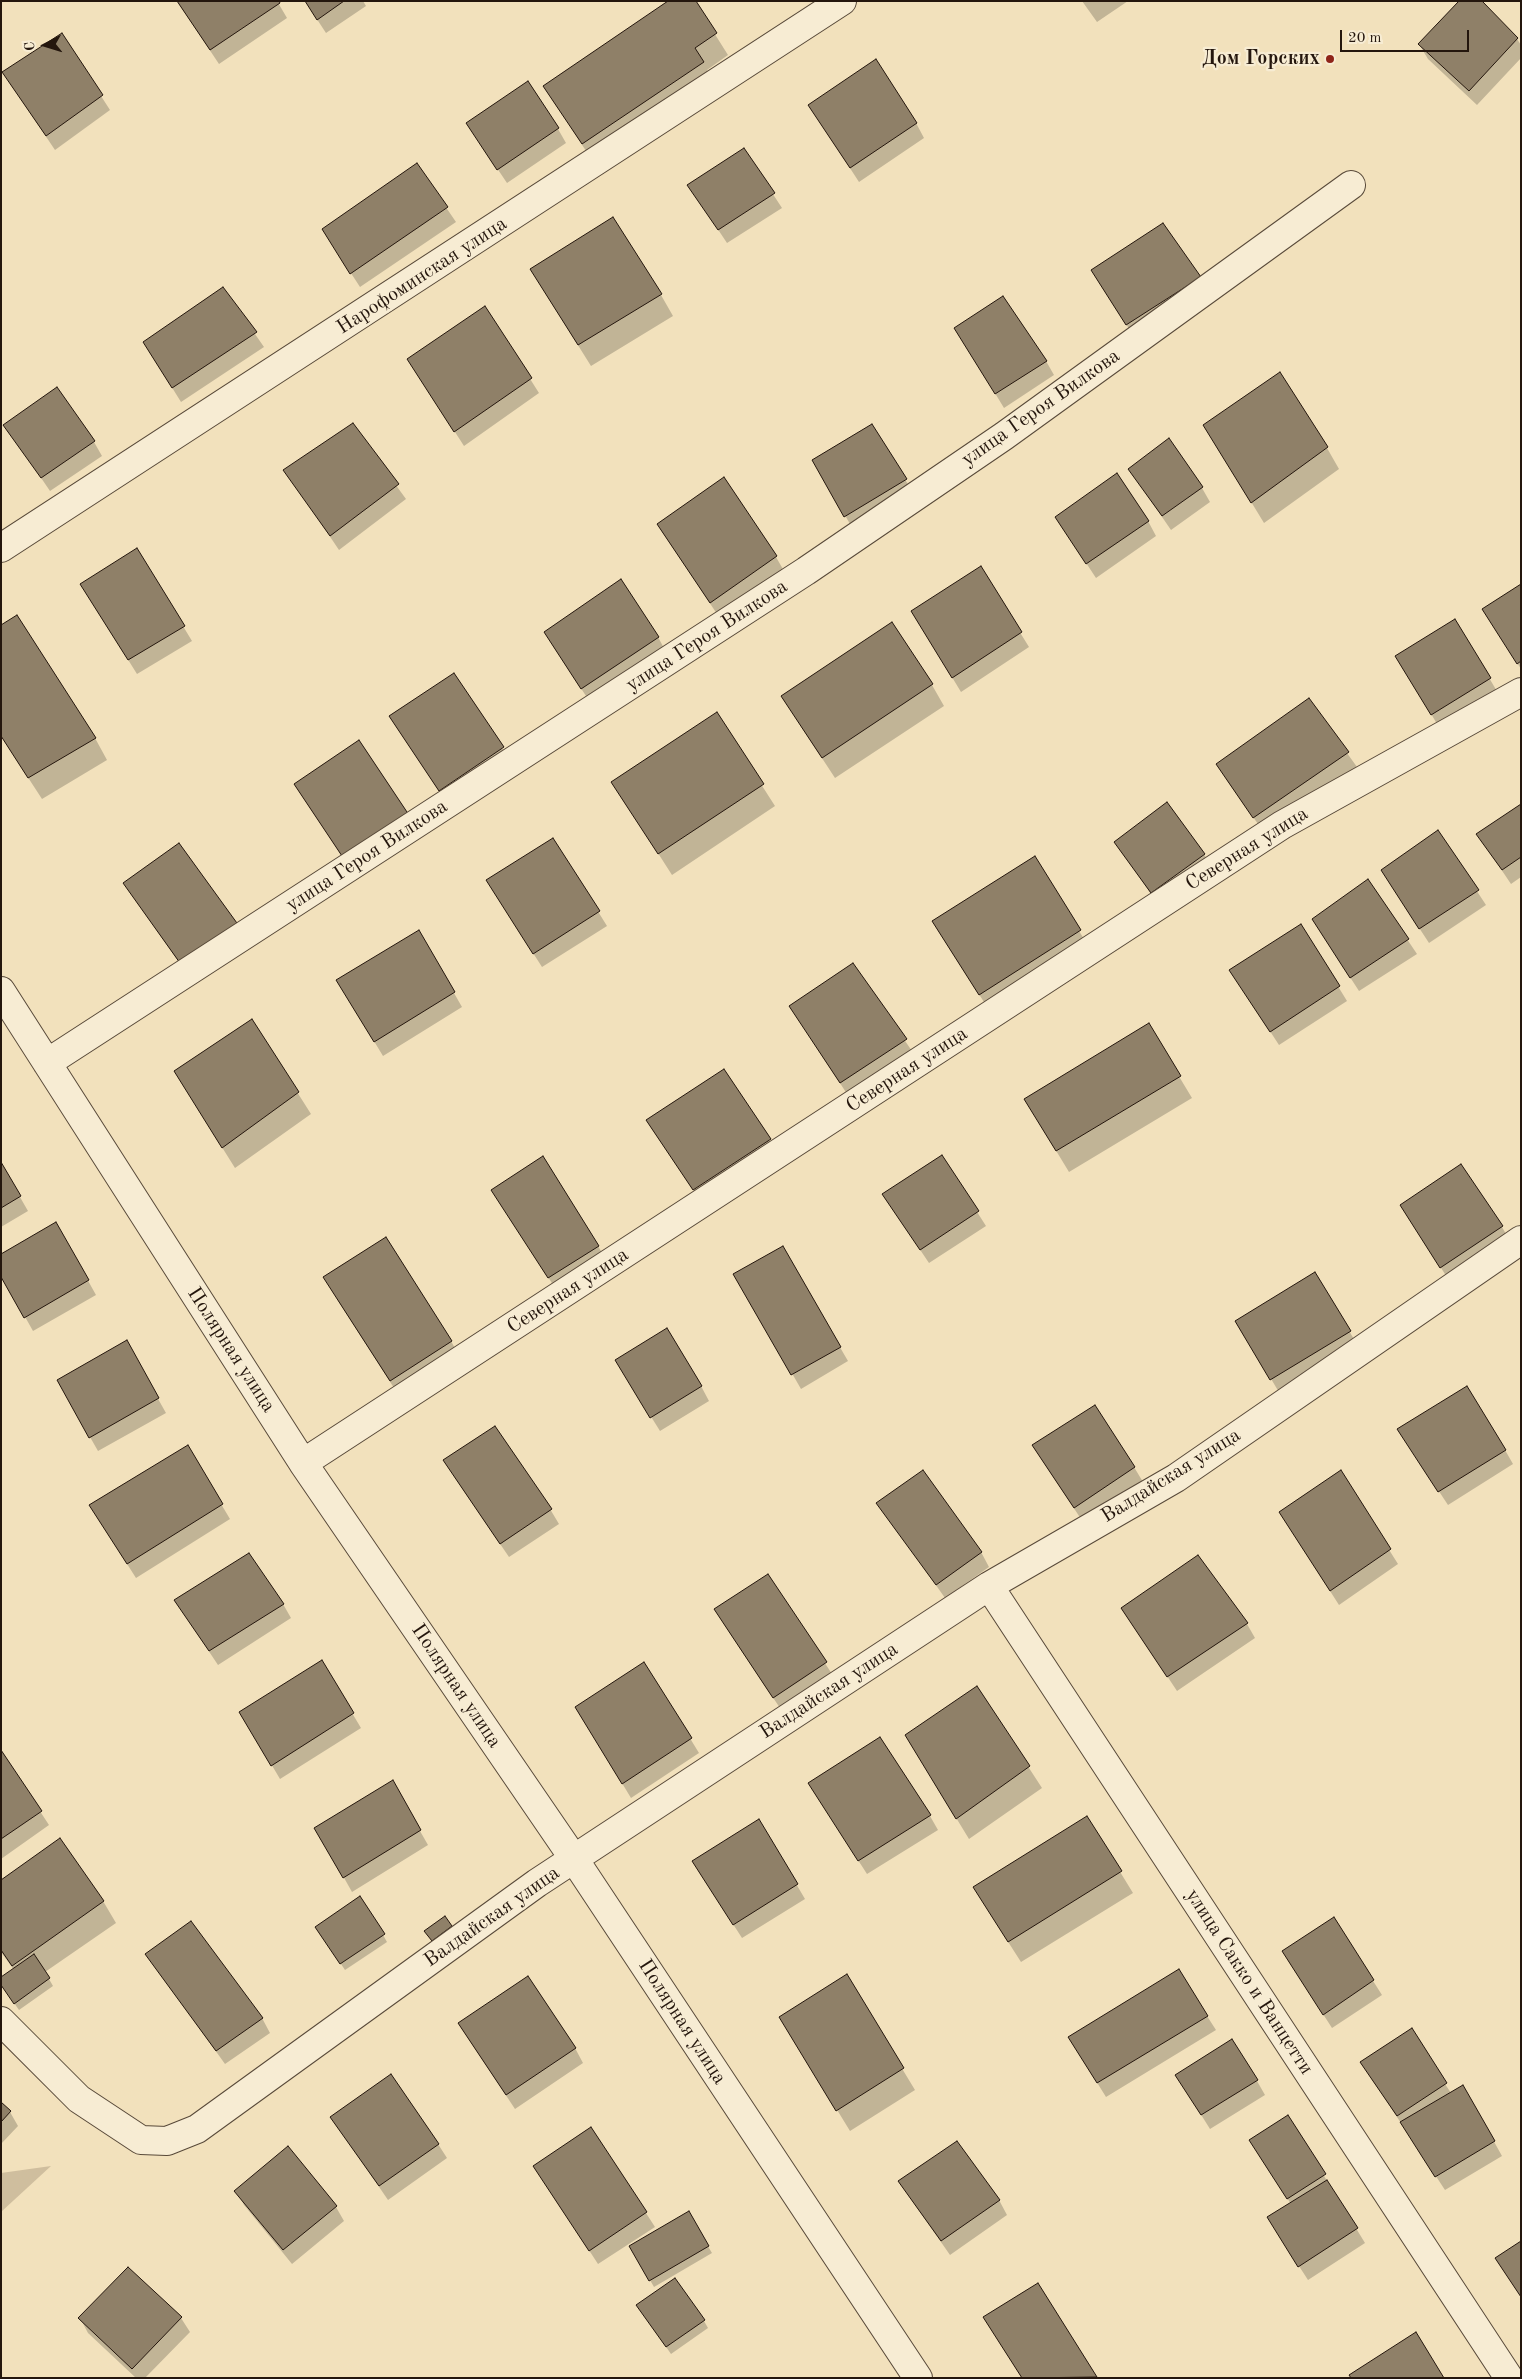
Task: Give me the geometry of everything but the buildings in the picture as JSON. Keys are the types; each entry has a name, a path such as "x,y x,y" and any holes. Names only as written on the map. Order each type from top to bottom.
{"street":[{"name":"Нарофоминская улица","path":"1,548 842,1"},
{"name":"улица Героя Вилкова","path":"47,1064 806,572 1004,436 1351,185"},
{"name":"Северная улица","path":"303,1463 1282,825 1521,692"},
{"name":"Полярная улица","path":"1,991 303,1463 574,1859 918,2378"},
{"name":"Валдайская улица","path":"1,2021 79,2099 141,2140 167,2141 197,2129 537,1883 989,1586 1176,1478 1521,1240"},
{"name":"улица Сакко и Ванцетти","path":"989,1586 1510,2378"}],"shaded area":[{"path":"51,2166 1,2212 1,2173"}],"place":[{"name":"Дом Горских","path":"1330,59"}]}
